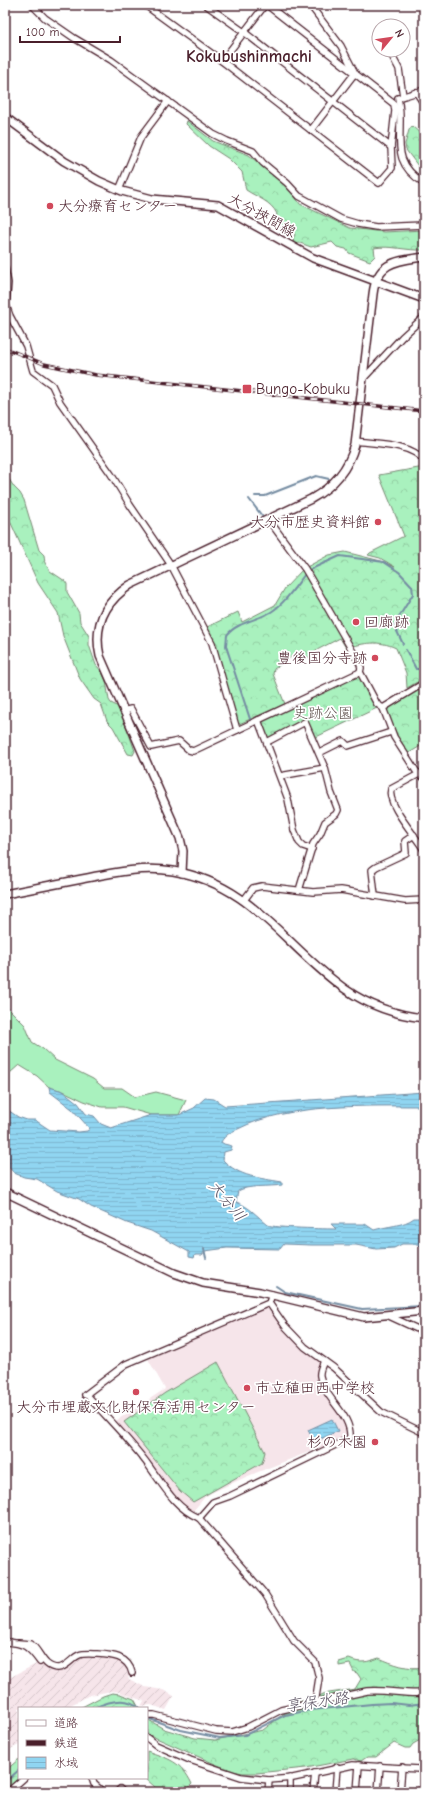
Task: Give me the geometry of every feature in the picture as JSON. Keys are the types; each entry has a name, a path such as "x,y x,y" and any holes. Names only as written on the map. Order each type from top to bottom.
{"street":[{"path":"32,5 45,18 74,38 111,60 219,137 253,151 299,196 352,223 372,227 397,227 424,224"},
{"path":"145,5 222,60 379,183 392,168 391,147 395,111 394,104 266,5 222,60"},
{"path":"206,5 244,32 391,147"},
{"path":"310,5 341,46 355,73"},
{"path":"393,58 399,69 401,115 400,150 402,160 413,175 424,183"},
{"path":"311,130 355,73"},
{"path":"390,100 424,90"},
{"path":"416,92 424,104"},
{"path":"119,190 141,137 168,102"},
{"name":"大分挾間線","path":"5,117 73,167 119,190 152,199 218,205 308,256 424,299"},
{"path":"182,873 183,851 180,838 123,711 98,648 98,631 102,615 110,602 124,588 318,495 332,485 347,464 355,441 375,282 380,272 390,263 424,257"},
{"path":"5,268 8,283 6,305 10,316 26,346 33,371 52,385 60,402 104,463 171,565 212,643 237,730"},
{"path":"363,379 402,337 424,317"},
{"path":"355,441 405,449 416,453 424,460"},
{"path":"268,519 302,564 360,664 360,672 377,704 383,708 391,732 419,774 424,778"},
{"path":"123,711 131,709 150,746 153,748 179,741 189,750 193,751 360,672"},
{"path":"383,708 424,683"},
{"path":"258,720 290,803 294,830 299,842 303,846 312,848"},
{"path":"267,742 305,722 326,768 338,811 325,822 312,848 300,887"},
{"path":"319,753 343,741 348,746 391,732"},
{"path":"280,776 326,768"},
{"path":"419,774 394,788 390,792 395,808 424,850"},
{"path":"375,896 372,870 376,866 406,853 406,841 414,835"},
{"path":"5,894 133,870 159,870 182,873 217,884 244,900 272,923 331,978 349,992 392,1012 424,1018"},
{"path":"244,900 251,890 262,886 313,892 340,890 406,901 424,900"},
{"path":"5,1192 188,1278 210,1284 272,1294 359,1316 370,1317 424,1311"},
{"path":"272,1294 269,1303 126,1364 85,1395 88,1396 144,1460 159,1483 180,1506 199,1518 265,1594 294,1641 313,1659 319,1678 315,1703"},
{"path":"269,1303 288,1329 309,1351 338,1372 381,1412 424,1433"},
{"path":"387,1315 424,1332"},
{"path":"199,1518 213,1502 230,1496 350,1438 344,1416 320,1377 324,1361"},
{"path":"5,1642 31,1644 47,1664 56,1668 61,1667 82,1654 112,1655 124,1660 132,1673"},
{"path":"18,1643 30,1649 40,1662"},
{"path":"148,1715 154,1715 216,1731 227,1732 243,1729 281,1710 377,1690 408,1693 424,1692"},
{"path":"148,1739 190,1760 229,1775 269,1780 314,1774 337,1767 359,1765 402,1767 423,1772 422,1792"},
{"path":"357,1792 359,1765"},
{"path":"378,1792 380,1766"},
{"path":"335,1792 337,1767"},
{"path":"400,1792 402,1767"},
{"path":"314,1774 314,1792"},
{"path":"290,1778 290,1792"},
{"path":"8,1792 23,1779"},
{"path":"92,1779 94,1784 103,1792"},
{"path":"268,1792 269,1780"},
{"path":"117,1792 120,1789 123,1792"},
{"path":"226,1792 232,1792"}],"shaded area":[{"path":"267,1308 284,1330 308,1353 320,1362 316,1376 324,1393 343,1422 348,1434 347,1437 248,1476 211,1493 205,1497 193,1511 175,1498 114,1422 165,1389 148,1359 260,1309"},
{"path":"87,1656 120,1660 126,1668 129,1679 145,1687 163,1690 174,1696 166,1710 151,1705 141,1706 144,1701 112,1691 90,1695 67,1707 18,1707 18,1745 6,1751 5,1680 42,1661 64,1672 66,1667 78,1658"}],"green space":[{"path":"187,121 213,141 249,155 292,192 300,204 350,228 384,232 424,230 424,250 386,247 374,248 375,256 370,261 349,253 346,249 337,247 332,242 311,247 300,243 294,244 293,238 295,235 292,229 276,226 274,223 277,214 271,206 246,190 242,172 229,159 209,146 186,124"},
{"path":"412,126 423,136 424,174 406,150 405,144 409,130"},
{"path":"424,467 424,678 407,688 406,673 396,648 390,645 371,643 346,648 340,638 317,650 310,657 298,657 298,652 274,669 273,674 285,704 239,724 236,723 205,628 238,612 242,622 275,605 285,588 303,569 329,555 345,552 381,561 395,567 380,558 368,555 404,536 379,475"},
{"path":"5,473 24,500 39,550 44,555 45,563 50,571 67,584 67,592 79,613 80,622 89,636 89,645 96,665 102,672 106,681 109,700 117,706 122,714 135,751 133,755 128,754 113,727 107,721 101,704 94,699 80,679 63,636 58,613 38,583 5,510"},
{"name":"史跡公園","path":"359,676 377,708 314,738 305,721 268,740 260,721"},
{"name":"史跡公園","path":"424,686 424,744 409,753 401,744 392,728 386,710"},
{"path":"5,1005 25,1025 32,1042 43,1049 55,1060 93,1079 104,1088 122,1088 135,1097 156,1092 186,1100 179,1115 151,1115 123,1107 102,1107 84,1101 63,1091 49,1087 37,1076 19,1065 10,1073 5,1068"},
{"path":"218,1362 265,1452 262,1463 193,1502 180,1491 124,1422 165,1393"},
{"path":"379,1658 406,1667 424,1667 424,1738 413,1744 410,1748 405,1748 394,1743 376,1757 367,1757 361,1761 353,1759 306,1768 243,1773 232,1771 148,1734 148,1720 164,1729 195,1738 215,1740 263,1730 300,1701 313,1700 323,1694 355,1689 361,1679 357,1673 354,1672 350,1664 339,1666 339,1662 349,1659 357,1662 371,1661"},
{"path":"112,1693 120,1694 134,1699 138,1707 82,1707"},
{"path":"148,1751 174,1762 188,1776 192,1784 186,1790 156,1788 146,1779 148,1779"},
{"path":"18,1760 18,1779 5,1791 5,1771"}],"water":[{"name":"大分川","path":"49,1087 63,1091 78,1103 86,1114 94,1116 101,1124 111,1128 151,1115 179,1115 194,1108 205,1098 214,1099 225,1106 424,1092 424,1106 354,1106 304,1110 281,1114 235,1130 226,1136 221,1142 232,1146 231,1150 224,1152 223,1160 229,1166 250,1176 282,1182 282,1185 253,1187 238,1191 236,1202 249,1209 268,1225 290,1228 336,1229 331,1224 365,1224 374,1230 410,1221 414,1218 424,1218 424,1245 402,1244 394,1248 376,1249 356,1245 284,1244 280,1249 227,1248 205,1251 202,1255 195,1255 194,1258 189,1257 189,1252 151,1231 127,1223 91,1207 79,1199 57,1191 37,1179 24,1177 14,1173 5,1163 5,1108 18,1117 27,1120 35,1120 50,1130 79,1132 90,1129 72,1109 50,1092"},
{"path":"332,1419 338,1431 314,1442 308,1430"}],"waterway":[{"path":"414,450 424,454"},
{"path":"255,496 265,496 316,476 329,479"},
{"path":"249,499 262,516"},
{"path":"309,570 340,556 384,562 399,572 412,586 413,594 394,625 403,644"},
{"path":"250,719 226,646 227,635 236,627 266,615 281,604 305,574 304,573"},
{"path":"406,650 416,669 424,669"},
{"path":"204,1249 206,1258"},
{"path":"276,1286 285,1292 362,1309 424,1306"},
{"name":"享保水路","path":"97,1707 117,1701 129,1702 138,1707"},
{"name":"享保水路","path":"148,1718 181,1730 220,1738 245,1735 285,1715 311,1710 372,1704 391,1703 409,1705 424,1703"},
{"name":"享保水路","path":"5,1782 18,1771"}],"railway":[{"path":"5,348 44,364 96,375 424,411"}],"place":[{"name":"大分療育センター","path":"50,206"},
{"name":"Bungo-Kobuku","path":"247,389"},
{"name":"大分市歴史資料館","path":"378,522"},
{"name":"回廊跡","path":"356,622"},
{"name":"豊後国分寺跡","path":"375,658"},
{"name":"市立稙田西中学校","path":"247,1388"},
{"name":"大分市埋蔵文化財保存活用センター","path":"136,1392"},
{"name":"杉の木園","path":"375,1442"}],"district":[{"name":"Kokubushinmachi","path":"249,56"}]}
